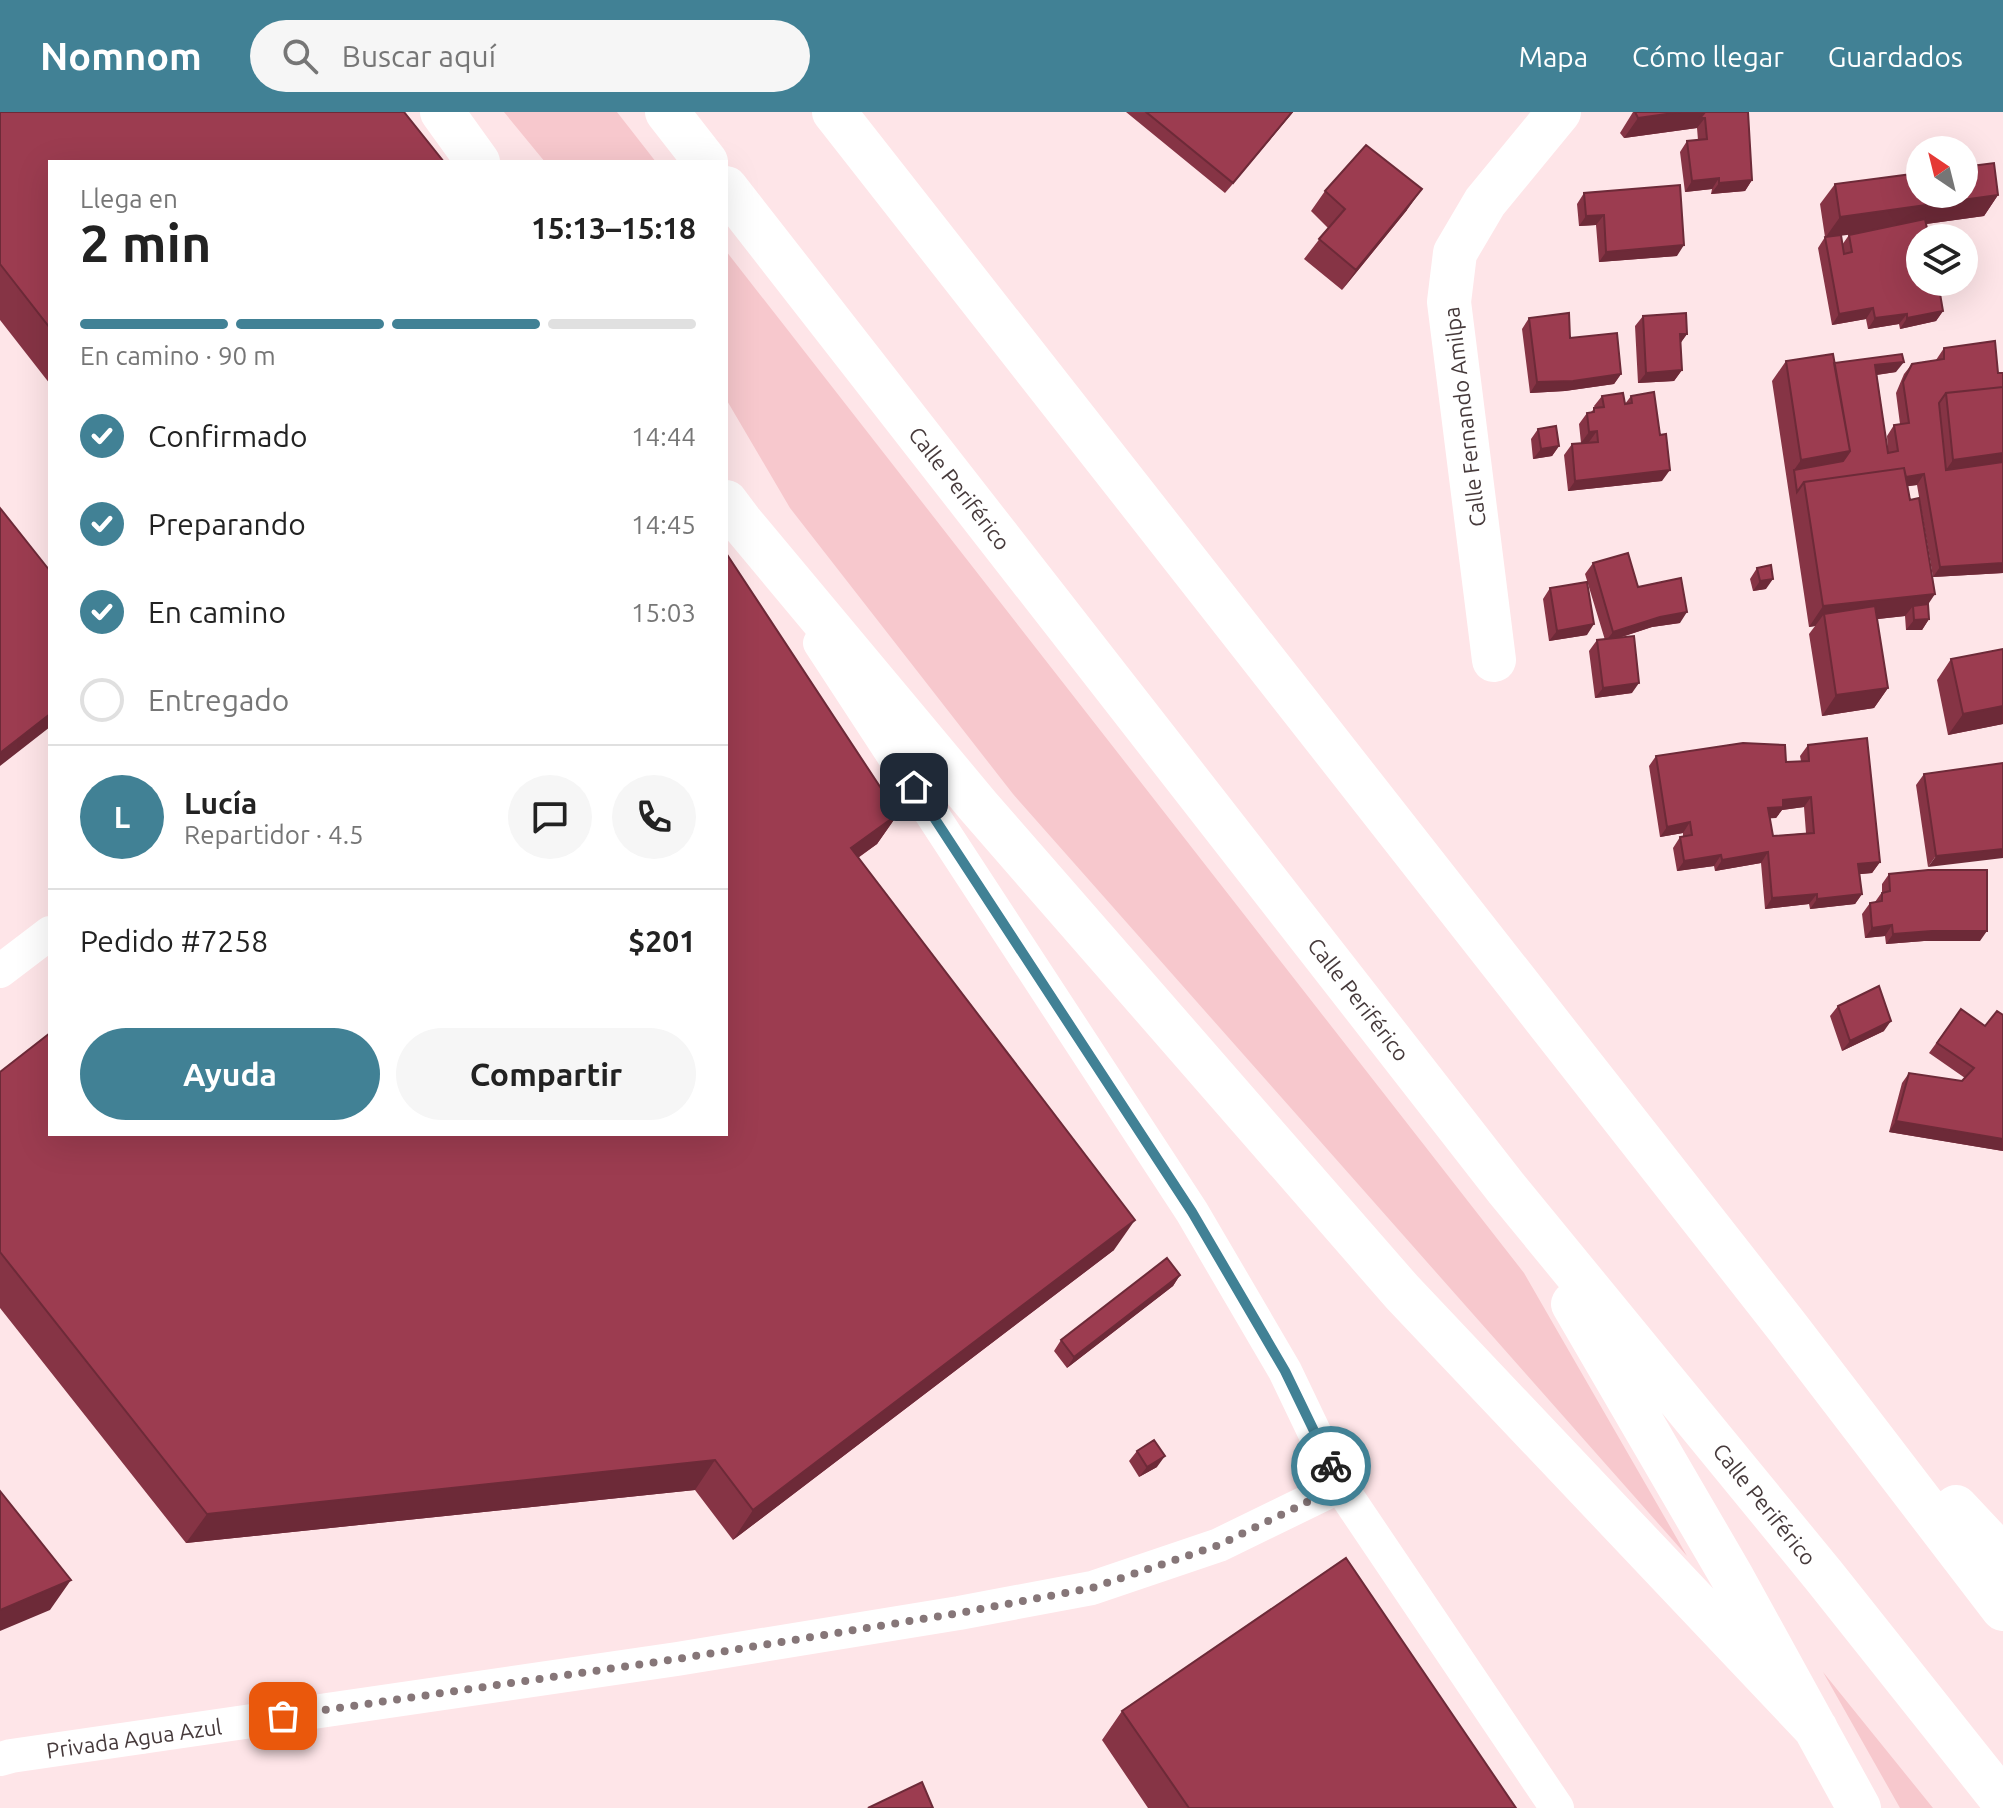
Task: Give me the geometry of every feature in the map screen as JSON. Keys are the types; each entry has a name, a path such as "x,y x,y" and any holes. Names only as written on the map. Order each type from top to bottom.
{"main road":[{"path":"442,112 477,160"},
{"path":"667,112 704,160"},
{"path":"834,112 1788,1328 2003,1609"},
{"name":"Calle Fernando Amilpa","path":"1494,660 1449,302 1455,253 1485,202 1559,112"},
{"name":"Calle Periférico","path":"728,191 1506,1188 1824,1576 2003,1801"},
{"path":"734,512 979,807 1402,1292 1816,1729"},
{"path":"1506,1188 1732,1577 1859,1808"},
{"path":"1788,1328 2003,1557"}],"lane":[{"path":"734,512 1192,1212 1285,1371 1340,1486 1557,1808"},
{"path":"0,971 48,935"},
{"name":"Privada Agua Azul","path":"0,1759 677,1659 1092,1588 1219,1545 1340,1486"}],"shaded area":[{"path":"504,112 617,112 654,160 543,160"},
{"path":"728,254 1524,1273 1687,1556 1013,794 790,508 728,402"},
{"path":"1823,1672 1933,1808 1900,1808"}],"building":[{"path":"0,112 404,112 442,160 48,160 48,325 0,264"},
{"path":"1146,112 1292,112 1233,183"},
{"path":"1635,112 1681,112 1638,118"},
{"path":"1705,112 1748,112 1752,180 1719,183 1719,178 1692,181 1687,141 1707,139 1705,118 1700,118"},
{"path":"1366,145 1422,189 1356,270 1319,239 1345,209 1325,191"},
{"path":"1994,163 1998,195 1978,198 1978,165"},
{"path":"1906,175 1906,208 1840,217 1835,184"},
{"path":"1680,185 1684,245 1606,252 1604,215 1586,216 1584,193"},
{"path":"1925,219 1926,224 1906,224 1906,296 1940,296 1943,311 1907,318 1907,314 1875,318 1873,308 1839,314 1825,237 1841,235 1844,254 1852,252 1849,235"},
{"path":"1569,313 1570,338 1617,333 1621,374 1573,381 1537,382 1529,318"},
{"path":"1686,313 1687,334 1680,334 1682,370 1646,373 1643,316"},
{"path":"1995,341 1998,373 2003,373 2003,387 1946,393 1939,403 1946,470 2003,462 2003,563 1940,567 1924,474 1906,477 1904,468 1804,482 1797,492 1794,470 1843,461 1850,451 1834,363 1902,354 1904,362 1875,365 1888,453 1898,451 1894,425 1909,423 1903,382 1912,364 1944,359 1944,348"},
{"path":"1833,354 1850,451 1801,460 1786,361"},
{"path":"2003,387 2003,453 1953,460 1946,393"},
{"path":"1654,392 1660,435 1666,434 1670,470 1575,481 1572,444 1598,442 1597,431 1589,432 1587,413 1604,407 1602,396 1623,393 1625,404 1632,403 1631,396"},
{"path":"1556,426 1559,446 1541,449 1538,429"},
{"path":"1904,468 1910,500 1919,498 1935,594 1823,606 1804,482"},
{"path":"0,508 48,568 48,716 0,753"},
{"path":"1628,553 1638,587 1681,578 1687,612 1613,632 1593,563"},
{"path":"728,556 898,814 851,848 1135,1220 753,1510 715,1460 207,1514 0,1252 0,1072 48,1035 48,1136 728,1136"},
{"path":"1771,565 1773,579 1760,581 1757,568"},
{"path":"1587,582 1594,624 1557,631 1550,588"},
{"path":"1928,604 1929,619 1914,620 1913,606"},
{"path":"1875,606 1888,688 1836,695 1824,614"},
{"path":"1634,636 1639,683 1603,688 1597,640"},
{"path":"2003,649 2003,706 1963,714 1951,659"},
{"path":"1867,738 1880,862 1858,864 1862,894 1817,899 1817,894 1772,898 1768,852 1722,860 1721,855 1684,861 1680,837 1692,835 1690,822 1667,827 1656,756 1743,743 1785,745 1786,762 1809,761 1808,745","holes":["1811,797 1814,833 1773,836 1768,808 1783,807 1783,800"]},
{"path":"2003,763 2003,849 1936,856 1924,774"},
{"path":"1928,870 1987,870 1987,931 1893,934 1892,925 1872,928 1870,903 1882,901 1882,893 1890,891 1889,874"},
{"path":"1879,986 1891,1021 1850,1041 1838,1006"},
{"path":"1961,1009 1985,1026 1997,1011 2003,1015 2003,1139 1896,1121 1909,1073 1962,1081 1974,1068 1937,1043"},
{"path":"1167,1258 1180,1275 1074,1357 1061,1340"},
{"path":"1154,1440 1165,1456 1147,1467 1137,1451"},
{"path":"0,1491 71,1580 0,1610"},
{"path":"1346,1558 1516,1808 1189,1808 1122,1711"},
{"path":"922,1782 933,1808 868,1808"}],"way so far":[{"path":"283,1716 677,1659 1092,1588 1219,1545 1340,1486 1331,1466"}],"route":[{"path":"914,787 1192,1212 1285,1371 1331,1466"}]}
